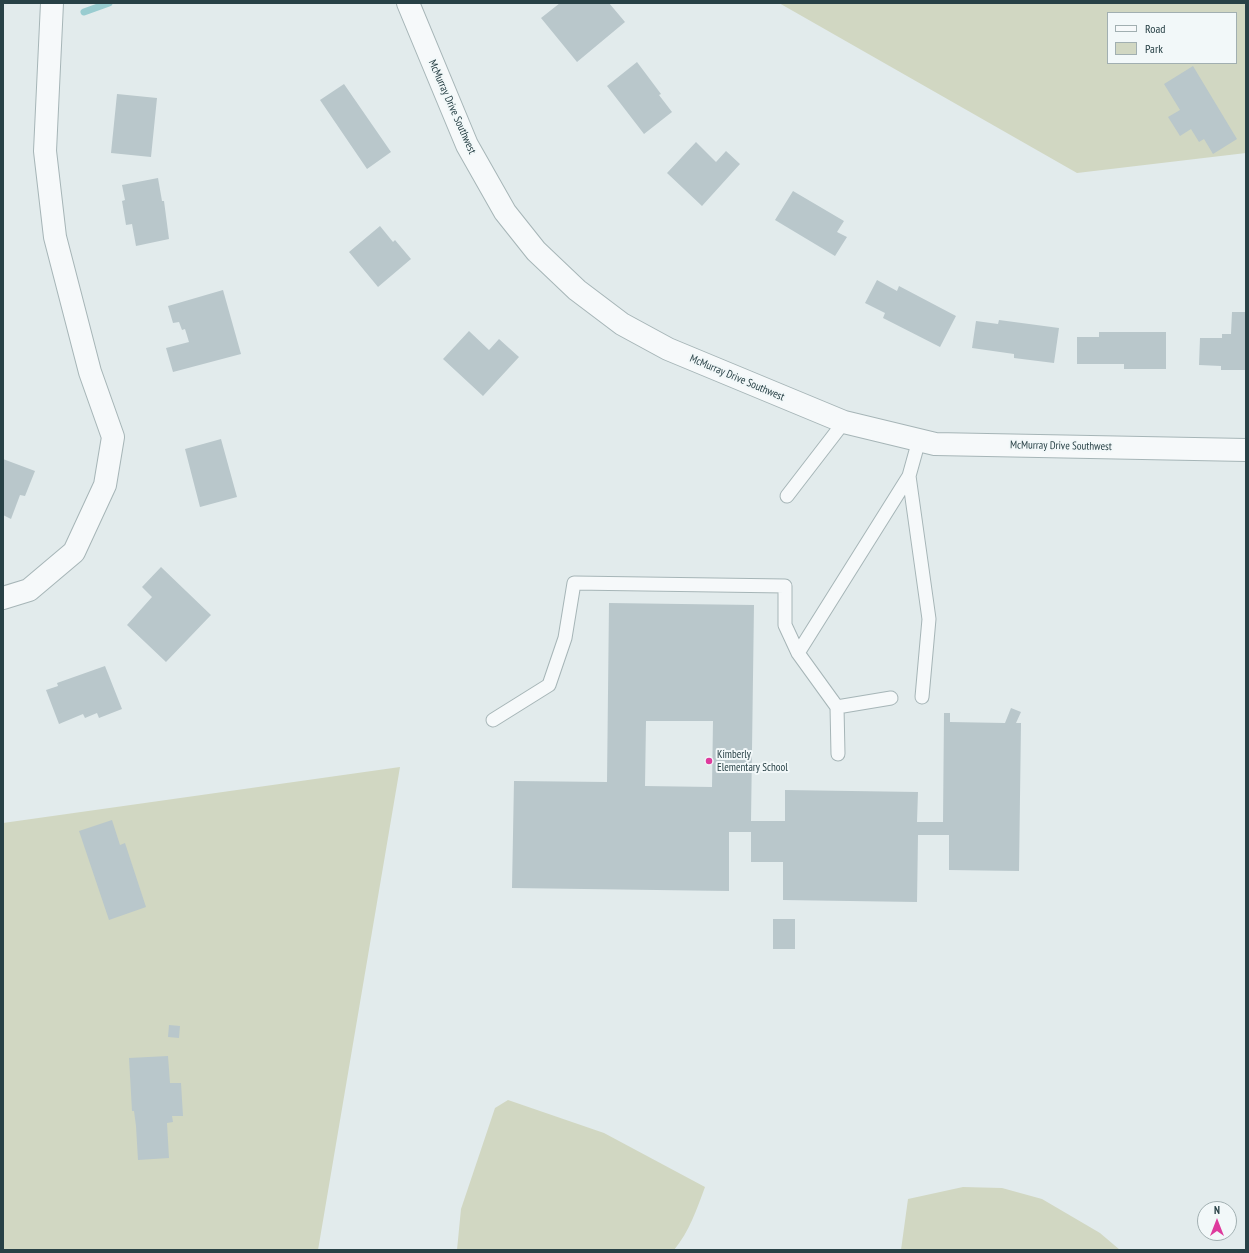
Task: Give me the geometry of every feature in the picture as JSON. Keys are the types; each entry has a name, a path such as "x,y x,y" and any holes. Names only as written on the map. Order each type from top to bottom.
{"street":[{"path":"3,598 28,590 74,552 105,484 112,437 90,372 55,237 45,150 52,3"},
{"name":"McMurray Drive Southwest","path":"408,3 467,144 505,212 536,251 577,290 622,324 668,349 844,422 935,444 1246,450"}],"lane":[{"path":"787,496 844,422"},
{"path":"798,653 909,476 919,440"},
{"path":"909,476 929,620 922,697"},
{"path":"493,720 549,685 565,638 574,583 785,586 785,625 798,653 836,707 838,754"},
{"path":"836,707 891,698"}],"green space":[{"path":"779,3 1246,3 1246,153 1077,173"},
{"path":"400,767 318,1250 3,1250 3,823"},
{"path":"508,1100 604,1133 705,1187 696,1212 674,1250 457,1250 461,1209 495,1108"},
{"path":"963,1187 1002,1188 1042,1199 1100,1233 1120,1250 901,1250 908,1199"}],"building":[{"path":"560,3 609,3 625,22 577,62 541,18"},
{"path":"637,62 661,94 659,95 672,112 644,134 607,86"},
{"path":"1193,66 1237,139 1213,154 1204,139 1199,142 1191,129 1180,136 1168,117 1180,110 1164,84"},
{"path":"344,84 391,152 367,169 320,100"},
{"path":"117,94 157,98 151,157 111,153"},
{"path":"696,142 716,162 726,151 740,164 702,206 667,173"},
{"path":"158,178 162,201 164,201 169,239 136,246 132,224 126,225 122,201 125,200 122,185"},
{"path":"793,191 844,221 837,232 847,237 835,256 775,220"},
{"path":"380,226 393,242 395,240 411,259 378,287 349,252"},
{"path":"877,280 897,291 899,286 956,316 940,347 883,318 885,313 865,303"},
{"path":"223,290 241,354 173,372 166,348 189,342 185,329 182,330 179,322 173,323 168,306"},
{"path":"1232,312 1246,312 1246,370 1221,370 1221,366 1199,365 1200,338 1222,338 1222,334 1231,334"},
{"path":"999,320 1059,328 1054,363 1014,358 1014,354 972,348 976,321 998,324"},
{"path":"469,331 489,350 499,339 519,357 483,396 443,359"},
{"path":"1099,332 1166,332 1166,369 1124,369 1124,364 1077,364 1077,337 1099,337"},
{"path":"221,439 237,497 200,507 185,449"},
{"path":"3,459 35,471 25,496 20,495 11,519 3,515"},
{"path":"161,567 211,615 166,662 127,625 152,597 142,587"},
{"path":"609,603 754,605 751,821 785,821 785,790 918,792 917,822 943,822 944,713 950,713 950,722 1005,723 1011,708 1021,712 1016,723 1021,723 1019,871 949,870 949,835 918,835 917,902 783,900 783,862 751,862 751,832 729,832 729,891 512,888 514,781 607,782","holes":["646,721 713,721 712,787 645,786"]},
{"path":"105,666 122,709 99,718 97,713 85,718 83,714 59,724 46,690 58,686 57,683"},
{"path":"112,820 120,845 125,843 146,907 109,920 79,831"},
{"path":"773,919 795,919 795,949 773,949"},
{"path":"169,1025 180,1026 179,1038 168,1037"},
{"path":"168,1056 170,1083 181,1083 183,1116 172,1116 173,1122 167,1123 169,1158 138,1160 136,1126 134,1111 132,1111 129,1058"}],"waterway":[{"path":"84,12 109,3"}],"place":[{"name":"Kimberly Elementary School","path":"709,761"}]}
